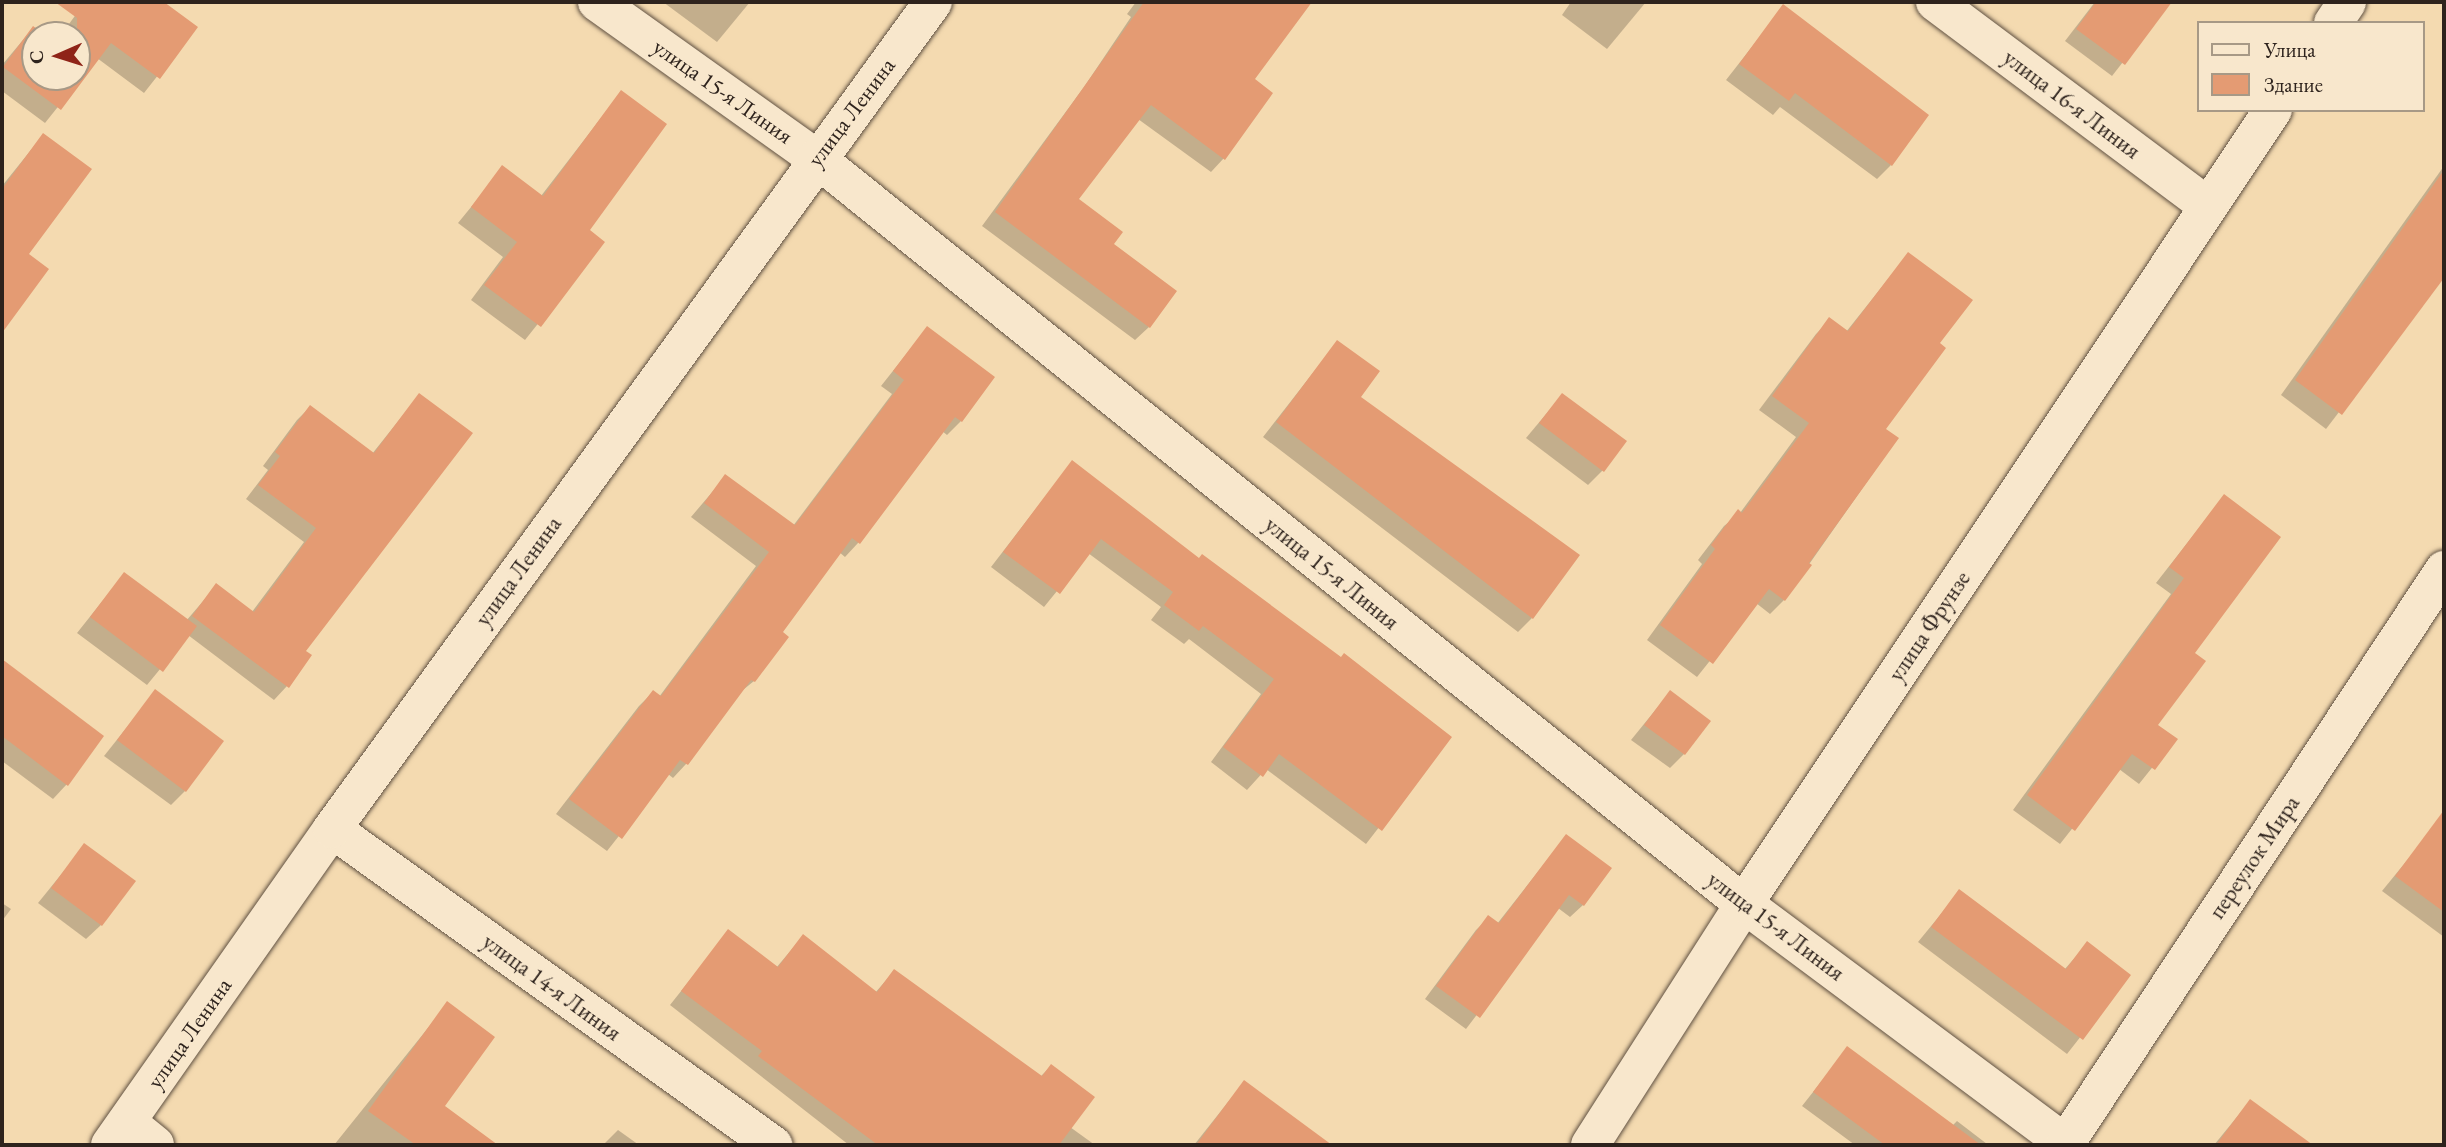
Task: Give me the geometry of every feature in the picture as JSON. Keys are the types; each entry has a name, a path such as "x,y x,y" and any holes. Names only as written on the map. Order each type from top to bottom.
{"street":[{"name":"улица 15-я Линия","path":"597,2 816,158 1744,904 2066,1144"},
{"name":"улица Ленина","path":"131,1137 332,829 816,158 933,2"},
{"name":"улица 16-я Линия","path":"1936,2 2208,206"},
{"path":"2334,21 2347,2"},
{"name":"улица Фрунзе","path":"1590,1145 1744,904 2272,112"},
{"name":"переулок Мира","path":"2066,1144 2444,570"},
{"name":"улица 14-я Линия","path":"332,829 773,1145"}],"building":[{"path":"55,2 164,2 198,27 160,79 111,43 91,70 91,21 77,21 77,18"},
{"path":"1144,2 1312,2 1255,79 1273,93 1225,160 1151,105 1079,199 1123,232 1114,244 1177,291 1150,328 995,212"},
{"path":"2096,2 2172,2 2125,65 2076,29"},
{"path":"1783,4 1929,115 1892,166 1795,93 1789,101 1739,64"},
{"path":"21,42 21,80 3,67"},
{"path":"621,90 667,124 590,230 605,242 541,327 484,285 517,242 471,207 502,165 543,196"},
{"path":"35,91 75,91 61,110"},
{"path":"43,133 92,169 29,254 49,269 2,333 2,189"},
{"path":"2444,170 2444,278 2342,415 2295,380"},
{"path":"1908,252 1973,300 1940,343 1946,348 1886,429 1899,438 1809,563 1812,565 1785,601 1769,589 1713,664 1660,625 1715,549 1711,545 1738,509 1742,513 1809,423 1772,396 1829,317 1848,331"},
{"path":"927,326 995,377 962,422 955,417 860,544 852,538 783,632 789,637 755,682 751,680 688,765 680,760 622,839 569,799 653,690 661,696 769,552 704,503 725,474 795,525 904,380 893,371"},
{"path":"1337,340 1380,371 1361,397 1580,555 1533,619 1276,422"},
{"path":"419,393 473,433 306,651 312,655 289,688 192,616 216,583 254,612 316,528 258,485 280,456 275,452 310,405 374,453"},
{"path":"1562,393 1627,441 1604,472 1539,423"},
{"path":"1072,460 1199,558 1202,554 1341,657 1344,653 1452,737 1382,831 1279,754 1263,777 1223,747 1274,679 1203,626 1199,631 1164,605 1173,592 1101,539 1060,594 1003,552"},
{"path":"2224,494 2281,537 2195,653 2206,661 2158,725 2178,739 2155,770 2132,754 2075,831 2027,795 2184,578 2169,567"},
{"path":"124,572 197,626 163,672 90,617"},
{"path":"2,659 104,736 68,786 2,736"},
{"path":"155,689 224,741 186,792 117,740"},
{"path":"1670,690 1711,721 1685,755 1644,725"},
{"path":"2444,810 2444,912 2395,876"},
{"path":"1566,834 1612,868 1584,906 1569,895 1480,1018 1436,986 1488,915 1499,923"},
{"path":"84,843 136,881 102,926 51,888"},
{"path":"1959,889 2066,969 2087,941 2131,975 2083,1040 1931,927"},
{"path":"728,929 778,967 803,934 877,992 894,969 1042,1076 1051,1064 1095,1097 1059,1145 878,1145 758,1056 762,1051 681,991"},
{"path":"447,1001 495,1037 445,1106 498,1145 416,1145 368,1111"},
{"path":"1847,1046 1981,1145 1885,1145 1813,1092"},
{"path":"1244,1080 1332,1145 1196,1145"},
{"path":"2250,1099 2313,1145 2216,1145"}]}
